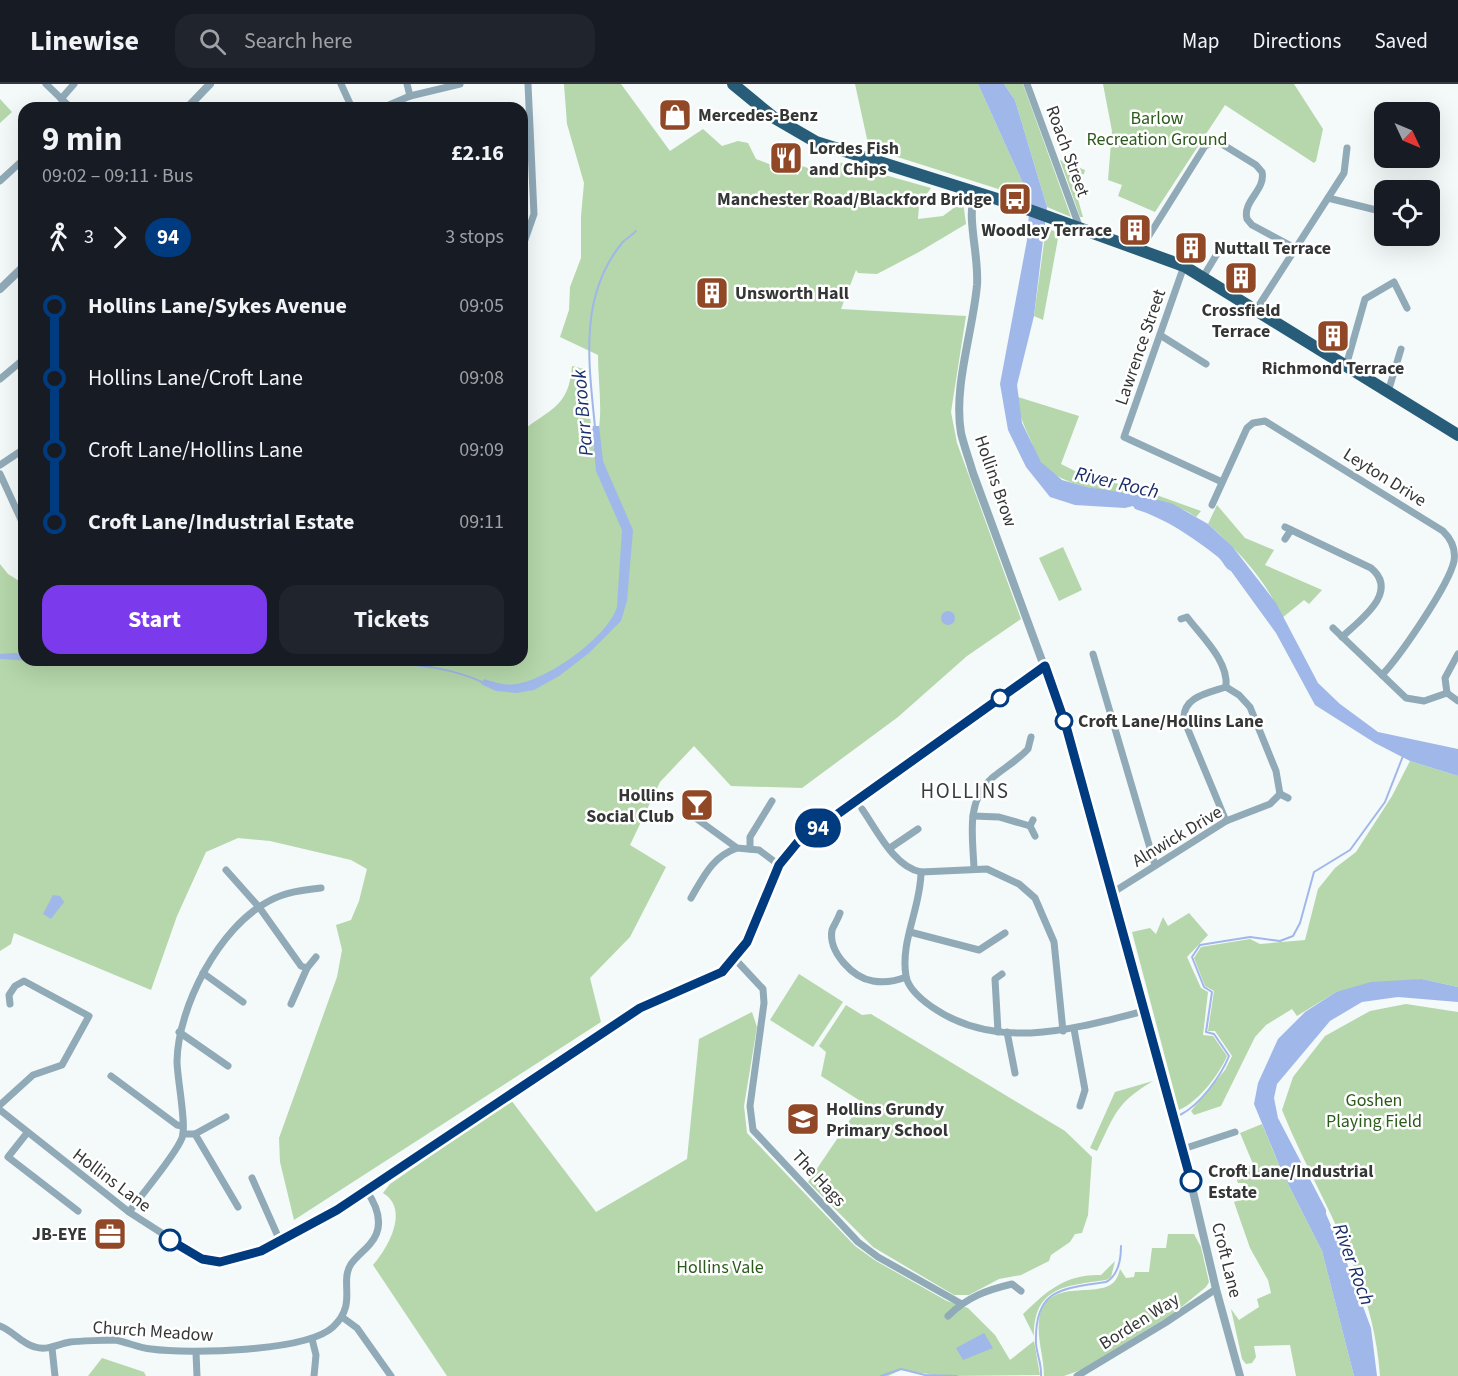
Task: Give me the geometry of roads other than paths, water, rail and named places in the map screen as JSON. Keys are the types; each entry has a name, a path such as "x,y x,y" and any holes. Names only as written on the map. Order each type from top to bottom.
{"highway":[{"path":"733,84 773,117 816,142 1013,204 1184,266 1458,435"}],"street":[{"path":"46,84 64,102"},
{"path":"61,99 74,84"},
{"path":"193,102 210,84"},
{"path":"341,84 349,102"},
{"path":"407,84 410,96"},
{"path":"396,102 410,96 460,84"},
{"path":"528,84 534,214 528,231"},
{"name":"Roach Street","path":"1027,84 1078,223 1071,226"},
{"path":"1140,250 1205,146 1212,141 1220,142 1256,165 1262,172 1262,182 1247,206 1247,219 1252,225 1297,249"},
{"path":"1256,310 1344,173 1347,148"},
{"path":"0,181 18,164"},
{"name":"Hollins Brow","path":"974,193 970,208 976,258 976,286 960,402 961,432 973,473 1045,666"},
{"path":"1328,198 1374,210"},
{"path":"1203,277 1223,244"},
{"name":"Lawrence Street","path":"1184,266 1124,437 1222,482"},
{"path":"0,289 18,272"},
{"path":"1346,366 1365,299 1394,282 1407,308"},
{"path":"1160,335 1206,364"},
{"path":"1388,392 1401,350"},
{"path":"0,379 18,364"},
{"name":"Leyton Drive","path":"1212,505 1247,428 1253,423 1265,421 1447,535 1454,549 1452,567 1405,649 1382,675"},
{"path":"0,465 18,453"},
{"path":"0,474 18,513"},
{"path":"1285,539 1288,528 1371,568 1380,578 1382,586 1379,599 1342,637"},
{"path":"1181,619 1187,617 1222,664 1227,679 1226,687"},
{"path":"1333,628 1402,696 1410,700 1424,701 1447,693"},
{"path":"1093,654 1155,865"},
{"path":"1458,654 1445,678 1447,693 1458,701"},
{"name":"Hollins Lane","path":"0,1110 129,1212 202,1259 220,1262 261,1251 366,1190 614,1024 650,1003 722,972 735,959 752,931 779,865 788,853 808,835 1045,666"},
{"name":"Croft Lane","path":"1045,666 1066,726 1183,1149 1216,1289 1240,1376"},
{"path":"1226,822 1183,716 1193,699 1226,687 1239,694 1250,706 1276,771 1280,794 1288,798"},
{"path":"974,869 973,816 978,793 992,778 1028,749 1031,737"},
{"name":"Alnwick Drive","path":"1112,893 1226,822 1270,804 1280,794"},
{"path":"750,849 750,837 772,801"},
{"path":"862,809 890,848 909,868 921,872 987,869 1011,879 1028,891 1041,906 1057,960 1063,1031"},
{"path":"973,816 999,817 1031,823 1035,836"},
{"path":"697,819 737,849"},
{"path":"890,848 918,829"},
{"path":"691,898 713,861 723,853 737,849 759,850 779,865"},
{"path":"226,870 259,907 301,966 307,968"},
{"path":"921,872 920,893 906,950 906,977 918,995 938,1011 962,1023 998,1032 1034,1034 1074,1029 1144,1011"},
{"path":"129,1212 183,1130 177,1063 179,1032 203,974 222,945 259,907 282,895 321,888"},
{"path":"840,913 832,930 832,941 838,955 854,972 866,980 880,982 906,977"},
{"path":"910,932 981,949 1005,933"},
{"path":"981,949 983,958"},
{"path":"291,1004 307,968 316,957"},
{"name":"The Hags","path":"735,959 763,989 764,1003 750,1106 753,1131 858,1242 878,1257 960,1304"},
{"path":"203,974 243,1002"},
{"path":"998,1032 995,980 1002,974"},
{"path":"0,1105 24,1081 62,1065 89,1016 24,981 15,986 9,995 10,1004"},
{"path":"1074,1029 1085,1090 1080,1106"},
{"path":"179,1032 228,1066"},
{"path":"1007,1032 1015,1073"},
{"path":"111,1076 183,1130 195,1134 238,1207"},
{"path":"195,1134 226,1117"},
{"path":"1183,1149 1235,1132"},
{"path":"27,1133 8,1157 78,1211"},
{"path":"252,1178 280,1241"},
{"path":"366,1190 377,1207 378,1230 369,1246 349,1268 348,1302 342,1317 357,1328 391,1376"},
{"path":"948,1316 960,1304 986,1290 1012,1284 1021,1291"},
{"name":"Borden Way","path":"1077,1376 1166,1323 1216,1289"},
{"name":"Church Meadow","path":"0,1326 29,1345 52,1348 67,1342 115,1340 152,1350 196,1352 243,1350 312,1339 333,1327 342,1317"},
{"path":"312,1339 316,1355 314,1376"},
{"path":"52,1348 55,1376"},
{"path":"196,1352 197,1376"}],"water":[{"path":"978,84 1004,84 1015,100 1047,207 1034,316 1017,385 1022,423 1041,462 1062,480 1173,504 1208,524 1232,546 1276,603 1318,683 1340,704 1378,732 1458,749 1458,776 1410,761 1375,743 1315,705 1276,633 1231,571 1199,542 1168,523 1135,509 1133,506 1125,508 1075,505 1050,497 1026,467 1008,430 1000,384 1027,240 1030,199"},
{"path":"592,426 599,426 603,461 633,530 627,601 621,621 589,653 559,676 534,690 517,693 496,691 481,684 484,679 512,684 529,681 559,666 602,631 617,607 622,530 596,471"},
{"path":"945,611 951,611 955,618 951,625 945,625 941,621 941,615"},
{"path":"18,653 18,660 0,659 0,654"},
{"path":"53,895 60,896 64,902 51,919 43,914"},
{"path":"1422,979 1458,987 1458,1002 1398,997 1362,1002 1330,1021 1277,1084 1274,1098 1278,1118 1326,1210 1371,1328 1377,1376 1354,1376 1322,1251 1282,1172 1254,1104 1258,1083 1278,1039 1305,1012 1336,992 1371,982"},
{"path":"984,1333 993,1348 963,1360 956,1348"}],"waterway":[{"name":"Parr Brook","path":"595,427 589,355 593,308 598,286 608,264 622,243 636,231"},
{"name":"Parr Brook","path":"427,666 482,682"},
{"path":"1180,1115 1195,1104 1209,1089 1229,1056 1214,1034 1206,1032 1212,992 1204,987 1192,957 1200,945 1250,937 1280,941 1293,936 1300,923 1314,872 1350,850 1385,802 1403,756"},
{"path":"1041,1376 1036,1344 1037,1326 1045,1302 1063,1290 1106,1282 1114,1275 1118,1266 1121,1246"},
{"path":"881,1376 901,1369 925,1375 957,1376"}],"place":[{"name":"Mercedes-Benz","path":"675,115"},
{"name":"Lordes Fish and Chips","path":"786,158"},
{"name":"Manchester Road/Blackford Bridge","path":"1015,199"},
{"name":"Woodley Terrace","path":"1135,230"},
{"name":"Nuttall Terrace","path":"1191,248"},
{"name":"Crossfield Terrace","path":"1241,278"},
{"name":"Unsworth Hall","path":"712,293"},
{"name":"Richmond Terrace","path":"1333,336"},
{"name":"Croft Lane/Hollins Lane","path":"1064,721"},
{"name":"Hollins Social Club","path":"697,805"},
{"name":"Hollins Grundy Primary School","path":"803,1119"},
{"name":"Croft Lane/Industrial Estate","path":"1191,1181"},
{"name":"JB-EYE","path":"110,1234"}],"district":[{"name":"HOLLINS","path":"965,791"}],"park label":[{"name":"Barlow Recreation Ground","path":"1157,128"},
{"name":"Goshen Playing Field","path":"1374,1110"},
{"name":"Hollins Vale","path":"720,1267"}],"water label":[{"name":"River Roch","path":"1117,482"},
{"name":"River Roch","path":"1354,1264"}]}
